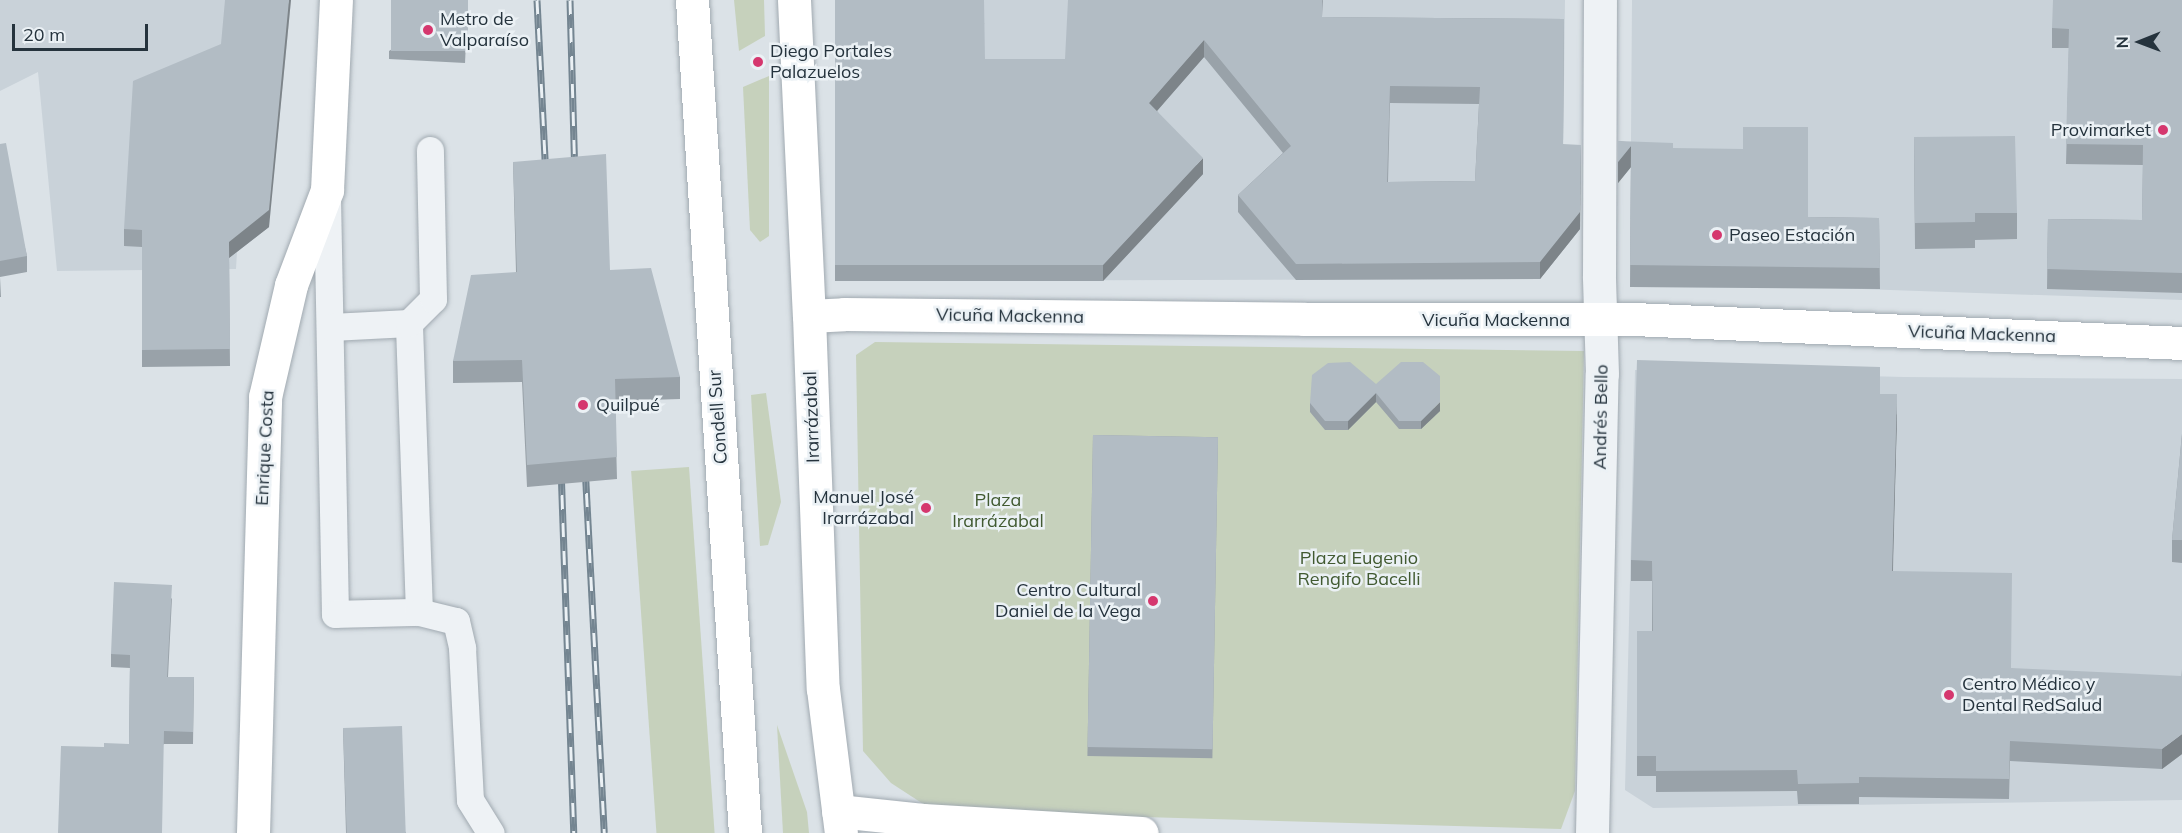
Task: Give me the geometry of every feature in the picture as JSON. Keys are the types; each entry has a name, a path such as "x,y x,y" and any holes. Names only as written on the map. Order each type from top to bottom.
{"street":[{"name":"Enrique Costa","path":"253,833 265,397 291,285 327,190 336,0"},
{"name":"Condell Sur","path":"692,0 745,833"},
{"name":"Irarrázabal","path":"794,0 823,689 839,822"},
{"name":"Andrés Bello","path":"1592,833 1602,374 1600,0"},
{"name":"Vicuña Mackenna","path":"809,316 844,314 1601,320 2182,343"},
{"path":"839,822 923,820 1142,833"}],"lane":[{"path":"331,327 409,324 433,299 430,150"},
{"path":"327,190 335,614 419,612 456,621 462,648 470,800 491,833"},
{"path":"409,324 419,612"}],"shaded area":[{"path":"0,0 291,0 269,227 237,252 236,269 57,271 38,72 0,91"},
{"path":"836,0 1565,0 1562,251 1540,279 835,281"},
{"path":"1632,0 2182,0 2182,300 1833,288 1643,287 1630,280"},
{"path":"1635,370 1904,377 2182,379 2182,800 1653,808 1625,790"}],"green space":[{"path":"734,0 764,0 765,36 739,51"},
{"path":"769,76 769,236 760,242 750,230 743,87"},
{"name":"Plaza Eugenio Rengifo Bacelli","path":"875,342 1584,351 1575,791 1561,829 934,811 891,783 863,751 856,355"},
{"path":"766,393 781,502 768,545 760,546 751,395"},
{"path":"689,467 715,833 656,833 631,471"},
{"path":"777,725 807,812 809,833 783,833"}],"building":[{"path":"225,0 289,0 269,210 229,242 230,349 142,350 142,230 124,229 133,81 221,44"},
{"name":"Metro de Valparaíso","path":"391,0 468,0 468,51 391,51"},
{"path":"835,0 984,0 985,59 1065,59 1068,0 1322,0 1322,17 1564,19 1563,144 1581,145 1580,212 1540,262 1296,264 1238,195 1291,146 1204,40 1149,103 1203,158 1103,265 835,265","holes":["1390,86 1480,87 1475,181 1387,182"]},
{"path":"2053,0 2182,0 2182,273 2047,269 2048,219 2142,220 2143,145 2066,144 2069,29 2052,28"},
{"path":"1743,127 1808,127 1808,217 1879,218 1880,268 1630,265 1631,146 1618,162 1618,141 1673,143 1673,148 1743,149"},
{"path":"2015,136 2017,213 1975,213 1975,222 1915,223 1914,137"},
{"path":"6,143 27,256 0,261 0,144"},
{"path":"606,154 610,270 651,268 680,377 615,379 617,457 527,465 522,360 453,361 471,275 517,272 513,162"},
{"path":"1637,360 1880,367 1880,394 1897,394 1892,571 2012,573 2011,668 2181,676 2182,669 2182,734 2162,749 2010,741 2009,779 1859,777 1859,783 1798,784 1797,770 1656,771 1656,756 1637,756 1637,631 1653,631 1652,561 1631,560"},
{"path":"1350,362 1376,384 1401,362 1423,362 1440,376 1440,402 1421,421 1399,421 1376,393 1348,421 1325,421 1310,403 1312,375 1328,363"},
{"path":"2182,434 2182,540 2172,540"},
{"name":"Centro Cultural Daniel de la Vega","path":"1093,435 1218,437 1213,749 1088,747"},
{"path":"114,582 172,585 167,677 194,677 193,732 164,731 162,833 58,833 61,746 104,747 104,743 129,744 130,655 111,654"},
{"path":"402,726 406,833 347,833 343,728"}],"railway":[{"path":"537,0 546,177"},
{"path":"570,0 575,174"},
{"path":"585,465 604,833"},
{"path":"561,467 574,833"}],"place":[{"name":"Metro de Valparaíso","path":"428,30"},
{"name":"Diego Portales Palazuelos","path":"758,62"},
{"name":"Provimarket","path":"2163,130"},
{"name":"Paseo Estación","path":"1717,235"},
{"name":"Quilpué","path":"583,405"},
{"name":"Manuel José Irarrázabal","path":"926,508"},
{"name":"Centro Cultural Daniel de la Vega","path":"1153,601"},
{"name":"Centro Médico y Dental RedSalud","path":"1949,695"}],"park label":[{"name":"Plaza Irarrázabal","path":"998,511"}]}
